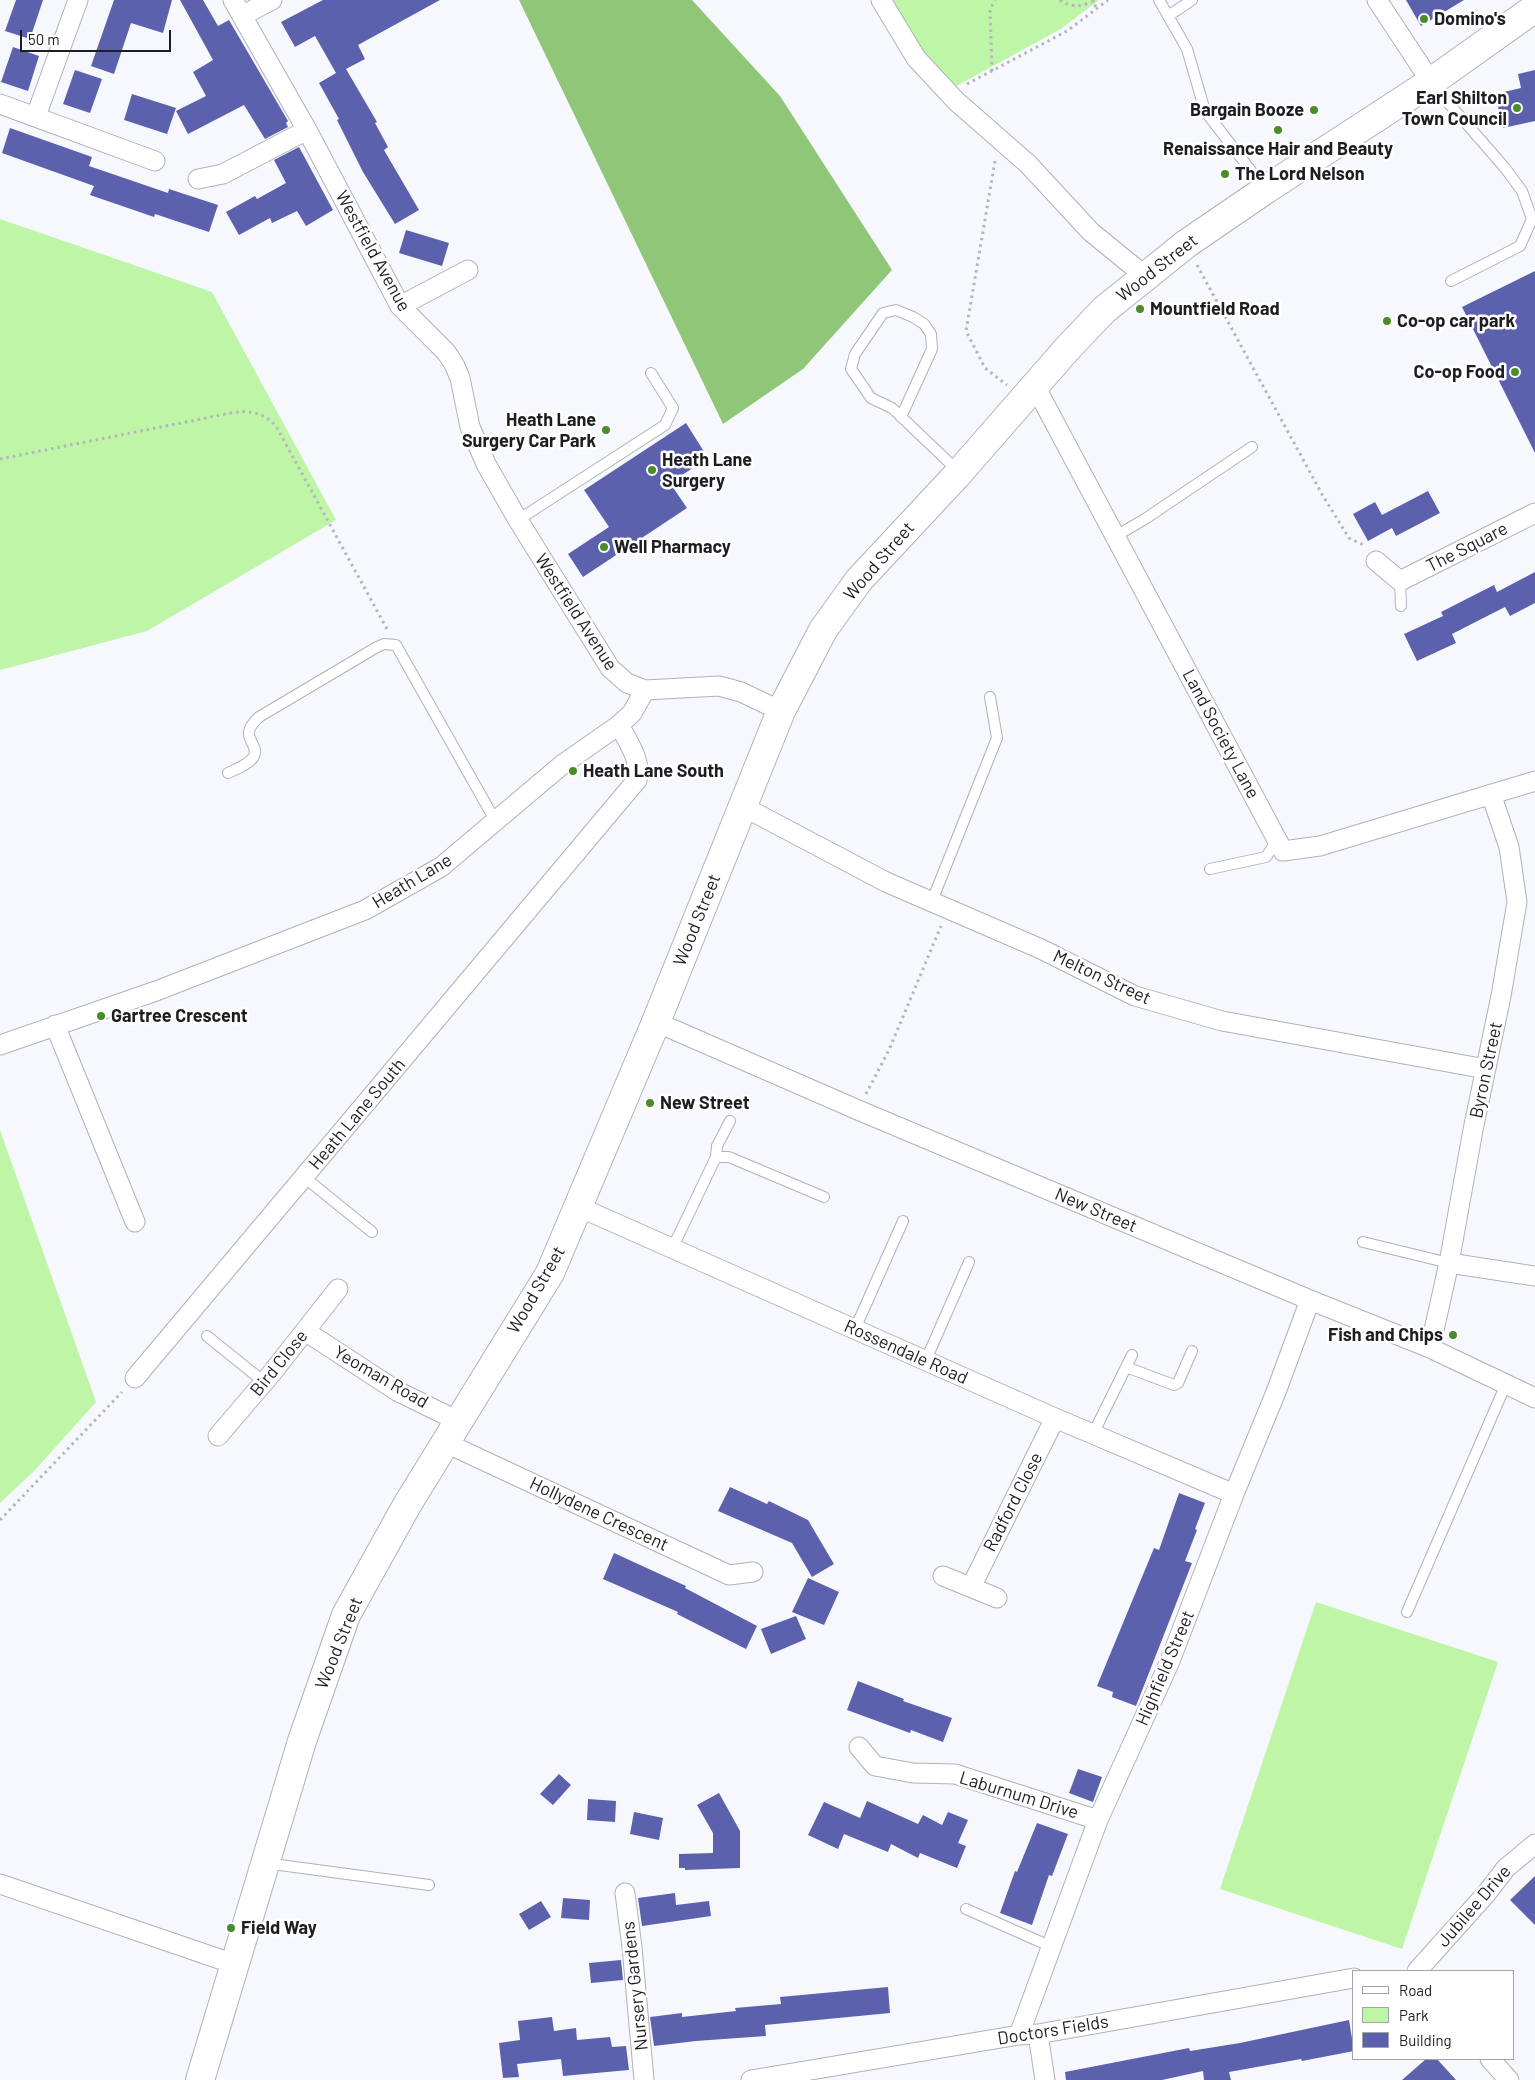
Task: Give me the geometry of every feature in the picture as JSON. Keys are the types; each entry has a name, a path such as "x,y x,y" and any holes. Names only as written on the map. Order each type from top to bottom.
{"street":[{"path":"36,116 78,0"},
{"path":"238,8 272,0"},
{"path":"882,0 916,58 949,94 1028,164 1091,232 1145,276"},
{"path":"1377,0 1430,82"},
{"name":"Westfield Avenue","path":"238,8 307,130 400,306 446,352 454,364 460,378 470,427 477,444 518,520 610,668 627,683 645,690"},
{"name":"Wood Street","path":"200,2080 264,1863 302,1742 346,1615 407,1506 550,1273 656,1022 781,711 823,630 860,580 1104,310 1186,244 1430,82 1535,8"},
{"path":"0,104 155,161"},
{"path":"198,179 223,174 307,130"},
{"path":"400,306 468,270"},
{"name":"Land Society Lane","path":"1030,392 1116,536 1277,840"},
{"name":"The Square","path":"1400,582 1535,513"},
{"path":"1376,561 1400,582"},
{"path":"645,690 719,686 740,692 781,711"},
{"name":"Heath Lane","path":"0,1045 156,991 365,910 441,867 564,764 619,725 632,713 645,690"},
{"name":"Heath Lane South","path":"135,1378 637,780 637,762 619,725"},
{"path":"1277,840 1283,852 1320,846 1535,781"},
{"name":"Byron Street","path":"1430,1348 1449,1263 1473,1130 1502,996 1517,902 1509,847 1492,794"},
{"name":"Melton Street","path":"744,807 886,882 1041,949 1135,996 1222,1021 1486,1069"},
{"name":"New Street","path":"656,1022 858,1110 1310,1300 1430,1348 1535,1398"},
{"path":"55,1025 135,1222"},
{"name":"Rossendale Road","path":"579,1207 1055,1418 1234,1494"},
{"path":"1449,1263 1535,1276"},
{"name":"Bird Close","path":"218,1436 338,1289"},
{"name":"Highfield Street","path":"1019,2036 1098,1820 1170,1661 1234,1494 1276,1392 1310,1300"},
{"name":"Yeoman Road","path":"305,1331 397,1390 452,1432"},
{"name":"Radford Close","path":"971,1587 1055,1418"},
{"name":"Hollydene Crescent","path":"452,1432 729,1575 753,1572"},
{"path":"944,1576 998,1598"},
{"name":"Laburnum Drive","path":"859,1746 875,1766 914,1773 955,1774 1098,1820"},
{"name":"Jubilee Drive","path":"1418,1970 1486,1894 1506,1868 1535,1844"},
{"path":"0,1884 234,1964"},
{"name":"Nursery Gardens","path":"625,1893 632,1947 644,2080"},
{"name":"Doctors Fields","path":"751,2080 1038,2034 1352,1978"},
{"path":"1038,2034 1045,2080"},
{"path":"1491,2060 1509,2080"}],"lane":[{"path":"1159,0 1188,48 1205,111 1265,190"},
{"path":"1168,16 1192,0"},
{"path":"1430,82 1522,191 1532,219 1520,246 1451,281"},
{"path":"901,417 932,348 931,334 924,324 896,310 883,313 855,354 851,369 871,398 892,408 901,417 959,472"},
{"path":"518,520 665,426 673,408 651,373"},
{"path":"1116,536 1145,519 1252,447"},
{"path":"1400,582 1401,606"},
{"path":"228,773 243,765 254,756 255,751 249,736 249,729 259,717 377,647 384,644 396,645 496,822"},
{"path":"940,905 997,738 990,697"},
{"path":"1210,869 1266,857 1277,840"},
{"path":"672,1249 716,1157 717,1146 730,1121"},
{"path":"716,1157 729,1157 824,1196"},
{"path":"304,1177 372,1232"},
{"path":"855,1329 903,1221"},
{"path":"1363,1242 1449,1263"},
{"path":"926,1360 969,1262"},
{"path":"207,1336 264,1382"},
{"path":"1126,1367 1174,1386 1178,1383 1192,1351"},
{"path":"1093,1434 1132,1355"},
{"path":"1407,1612 1506,1384"},
{"path":"264,1863 429,1884"},
{"path":"966,1909 1052,1947"}],"path":[{"path":"992,71 990,9 995,0"},
{"path":"1060,0 1065,4 1081,6 1093,1 1098,8"},
{"path":"949,94 1067,31 1108,0"},
{"path":"999,139 982,248 966,331 985,368 1030,392"},
{"path":"1186,244 1323,496 1349,538 1374,550 1376,561"},
{"path":"0,459 231,413 246,411 264,416 276,426 396,645"},
{"path":"858,1110 889,1050 940,905"},
{"path":"0,1520 103,1414 135,1378"}],"green space":[{"path":"519,0 692,0 780,96 892,270 803,369 723,424"},
{"path":"886,0 1099,0 1061,29 949,90"},
{"path":"0,219 212,292 336,520 147,631 0,670"},
{"path":"0,1130 96,1402 35,1470 0,1503"},
{"path":"1316,1602 1498,1662 1402,1949 1220,1889"}],"building":[{"path":"16,0 43,0 30,39 5,31"},
{"path":"114,0 172,0 163,33 131,23 114,74 91,66"},
{"path":"180,0 203,0 218,26 229,20 288,121 286,123 288,127 265,139 244,105 188,134 176,111 206,96 193,72 213,60"},
{"path":"323,0 440,0 358,45 365,59 346,69 377,122 375,123 388,147 384,150 419,210 395,224 363,172 337,120 339,119 319,83 336,73 315,36 295,47 281,22"},
{"name":"Domino's","path":"1406,0 1464,0 1421,26"},
{"path":"13,47 39,56 28,91 1,82"},
{"path":"75,70 102,79 90,113 63,104"},
{"name":"Earl Shilton Town Council","path":"1535,70 1535,121 1503,128 1495,94 1521,88 1518,74"},
{"path":"132,94 176,108 167,134 124,120"},
{"path":"10,128 92,157 89,166 168,193 169,189 218,205 209,232 155,214 154,217 90,195 94,186 2,153"},
{"path":"299,147 333,210 306,226 297,211 272,223 270,218 239,235 226,212 255,196 257,199 286,183 274,160"},
{"path":"406,230 449,243 442,266 399,253"},
{"name":"Co-op Food","path":"1535,271 1535,453 1462,307"},
{"name":"Heath Lane Surgery","path":"686,423 708,458 670,483 687,508 583,577 568,554 609,527 584,490"},
{"path":"1428,491 1440,513 1396,536 1392,528 1368,541 1353,514 1375,502 1382,515"},
{"path":"1535,572 1535,603 1510,616 1505,607 1452,634 1456,643 1417,661 1404,634 1443,616 1441,612 1494,585 1497,592"},
{"path":"730,1487 767,1504 769,1501 808,1520 834,1564 812,1577 792,1543 718,1511"},
{"path":"1179,1493 1205,1503 1185,1561 1192,1563 1136,1706 1112,1697 1113,1692 1097,1686 1154,1548 1159,1550"},
{"path":"614,1553 686,1586 685,1588 757,1626 746,1649 677,1614 678,1612 603,1579"},
{"path":"808,1578 839,1592 824,1625 792,1612"},
{"path":"796,1616 806,1639 771,1654 761,1629"},
{"path":"858,1681 904,1699 903,1701 952,1718 943,1742 911,1730 910,1733 847,1710"},
{"path":"1078,1769 1102,1777 1093,1802 1069,1793"},
{"path":"559,1774 571,1785 553,1805 540,1794"},
{"path":"719,1793 740,1831 740,1868 685,1870 685,1868 679,1868 679,1854 713,1853 713,1833 697,1805"},
{"path":"588,1799 616,1801 615,1822 587,1820"},
{"path":"867,1801 918,1824 923,1815 942,1825 948,1812 968,1820 958,1843 966,1846 957,1868 920,1853 918,1858 891,1844 888,1852 844,1834 838,1849 808,1835 824,1802 860,1818"},
{"path":"634,1812 663,1818 659,1840 630,1834"},
{"path":"1037,1823 1068,1834 1052,1876 1049,1875 1032,1925 1000,1913 1015,1871 1017,1872"},
{"path":"1535,1876 1535,1925 1510,1900"},
{"path":"675,1893 676,1905 709,1901 711,1916 642,1926 638,1898"},
{"path":"563,1898 590,1900 589,1920 561,1918"},
{"path":"541,1901 551,1917 529,1930 519,1914"},
{"path":"621,1960 623,1980 591,1983 589,1963"},
{"path":"888,1987 890,2013 765,2025 766,2036 654,2046 650,2017 682,2013 682,2017 736,2011 735,2008 781,2004 780,1997"},
{"path":"552,2017 554,2031 576,2028 577,2040 610,2037 612,2047 626,2046 629,2070 563,2076 561,2059 517,2064 519,2077 503,2078 499,2043 520,2040 518,2021"},
{"path":"1349,2020 1352,2051 1229,2072 1231,2080 1204,2080 1203,2071 1162,2080 1066,2080 1065,2072 1189,2048 1190,2051 1240,2043"},
{"path":"1425,2060 1438,2060 1456,2080 1402,2080"}],"place":[{"name":"Domino's","path":"1424,19"},
{"name":"Earl Shilton Town Council","path":"1517,108"},
{"name":"Bargain Booze","path":"1314,110"},
{"name":"Renaissance Hair and Beauty","path":"1278,130"},
{"name":"The Lord Nelson","path":"1225,174"},
{"name":"Mountfield Road","path":"1140,309"},
{"name":"Co-op car park","path":"1387,321"},
{"name":"Co-op Food","path":"1515,372"},
{"name":"Heath Lane Surgery Car Park","path":"606,430"},
{"name":"Heath Lane Surgery","path":"652,470"},
{"name":"Well Pharmacy","path":"604,547"},
{"name":"Heath Lane South","path":"573,771"},
{"name":"Gartree Crescent","path":"101,1016"},
{"name":"New Street","path":"650,1103"},
{"name":"Fish and Chips","path":"1453,1335"},
{"name":"Field Way","path":"231,1928"}]}
